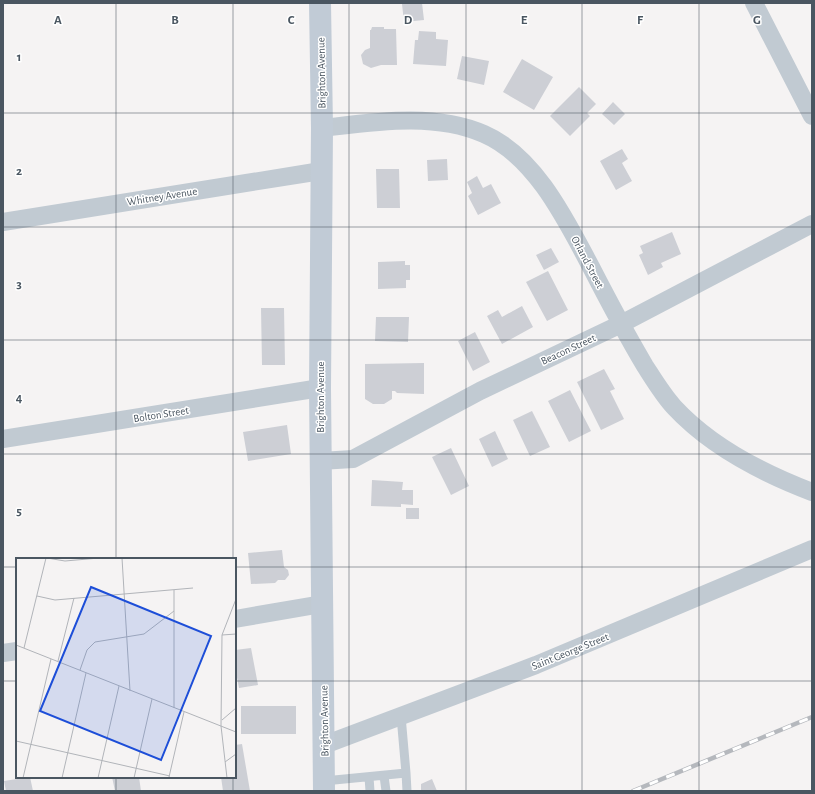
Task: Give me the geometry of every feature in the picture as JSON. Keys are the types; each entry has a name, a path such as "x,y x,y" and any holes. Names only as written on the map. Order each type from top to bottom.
{"main road":[{"name":"Brighton Avenue","path":"320,3 322,128 320,462 324,786"}],"street":[{"path":"754,3 812,116"},
{"name":"Orland Street","path":"322,128 409,121 448,124 484,134 512,152 535,175 553,201 570,228 621,324 654,381 673,406 698,429 754,467 812,492"},
{"name":"Whitney Avenue","path":"3,222 322,171"},
{"name":"Beacon Street","path":"320,462 352,459 480,391 621,324 812,224"},
{"name":"Bolton Street","path":"3,439 320,388"},
{"name":"Saint George Street","path":"324,746 578,648 812,549"},
{"path":"236,619 322,604"},
{"path":"3,653 16,651"}],"lane":[{"path":"401,716 407,791"},
{"path":"324,786 369,777 406,773"},
{"path":"384,776 386,791"},
{"path":"369,777 370,791"}],"building":[{"path":"422,3 424,20 404,22 402,4"},
{"path":"372,27 396,29 397,65 381,65 371,68 363,64 361,55 365,50 370,48 370,30"},
{"path":"419,31 436,32 436,39 448,40 446,66 413,64 415,40 418,40"},
{"path":"462,56 489,61 484,85 457,79"},
{"path":"522,59 553,77 534,110 503,92"},
{"path":"579,87 596,104 587,113 590,116 570,136 550,116"},
{"path":"613,102 625,114 614,125 602,114"},
{"path":"622,149 628,159 622,163 632,181 616,190 600,161"},
{"path":"447,159 448,180 428,181 427,160"},
{"path":"376,169 399,169 400,208 377,208"},
{"path":"477,176 483,188 491,184 501,203 478,215 468,196 472,193 467,182"},
{"path":"672,232 681,254 661,263 663,267 648,275 639,255 643,253 640,246"},
{"path":"551,248 559,262 544,270 536,255"},
{"path":"405,261 405,265 410,265 410,280 406,280 406,288 378,289 378,262"},
{"path":"548,271 568,310 547,321 526,282"},
{"path":"522,306 533,327 502,344 487,316 498,310 502,317"},
{"path":"261,308 284,308 285,365 262,365"},
{"path":"376,317 409,317 408,342 375,341"},
{"path":"475,332 490,362 473,371 458,341"},
{"path":"424,363 424,394 397,393 392,391 392,399 384,404 373,404 365,399 365,364"},
{"path":"604,369 615,389 610,391 624,419 601,430 577,382"},
{"path":"570,390 591,431 569,442 548,401"},
{"path":"532,411 550,447 530,456 513,420"},
{"path":"287,425 291,454 248,461 243,432"},
{"path":"495,431 508,459 492,467 479,439"},
{"path":"451,448 469,486 451,495 432,457"},
{"path":"372,480 403,482 402,490 413,490 413,505 401,504 401,507 371,506"},
{"path":"406,508 419,508 419,519 406,519"},
{"path":"282,550 284,567 288,570 289,575 285,580 278,580 275,583 251,584 248,553"},
{"path":"251,648 258,685 239,688 236,672 236,650"},
{"path":"241,706 296,706 296,734 241,734"},
{"path":"242,744 250,791 223,791 221,778 236,778 236,745"},
{"path":"30,778 33,791 6,791 4,781"},
{"path":"112,778 139,778 141,791 115,791"},
{"path":"432,779 437,791 421,791 421,784"}],"railway":[{"path":"633,791 812,717"}]}
